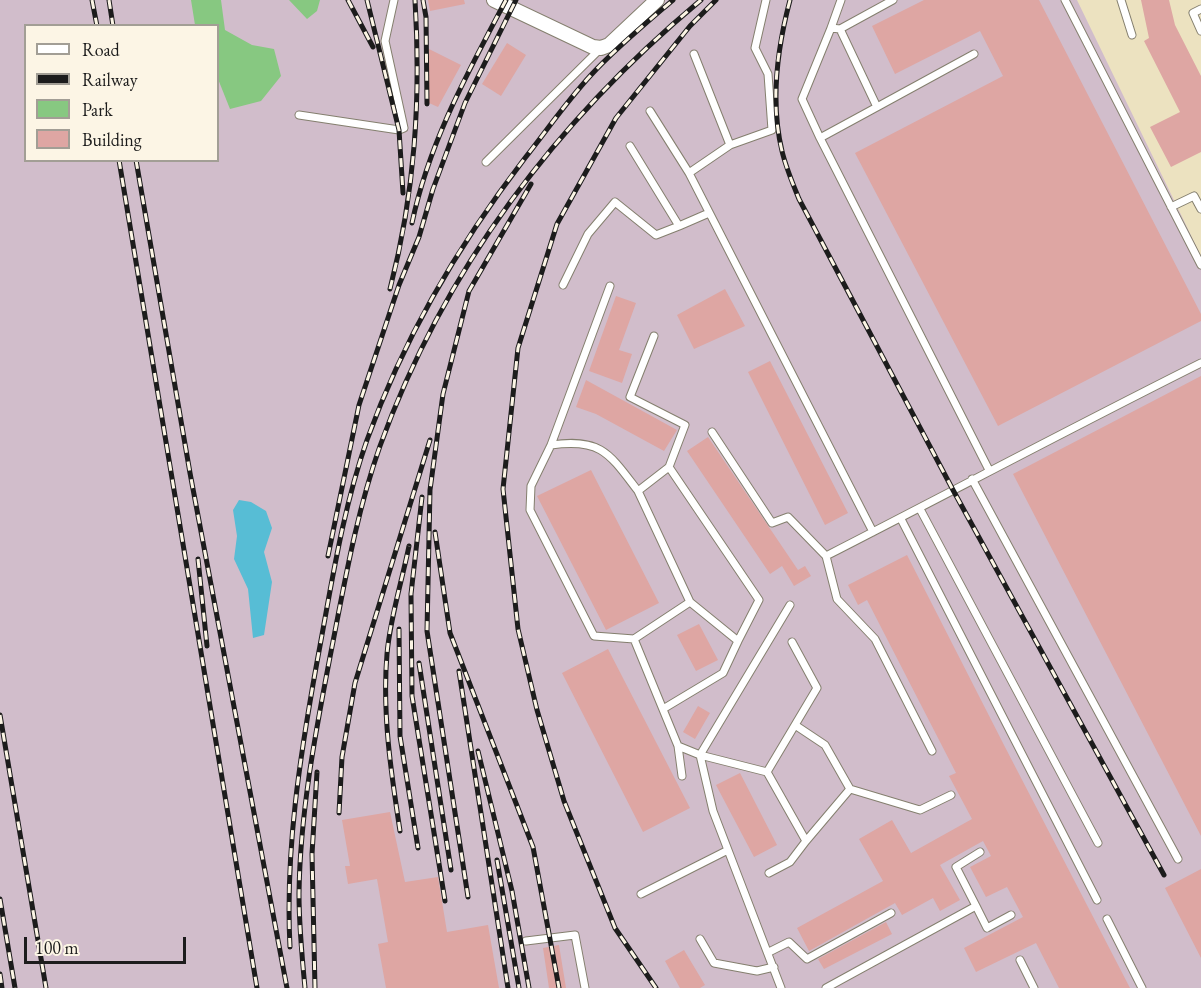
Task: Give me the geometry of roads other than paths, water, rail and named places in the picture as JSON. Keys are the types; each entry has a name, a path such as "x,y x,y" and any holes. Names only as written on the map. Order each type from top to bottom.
{"street":[{"path":"494,0 592,47 601,48 609,45 657,0"}],"lane":[{"path":"299,115 399,130 404,128 385,41 394,0"},
{"path":"689,173 730,145 772,130 768,74 754,48 766,0"},
{"path":"841,0 802,99 989,470"},
{"path":"831,28 840,29 893,0"},
{"path":"1065,0 1201,265"},
{"path":"1121,0 1132,35"},
{"path":"1201,9 1193,13 1201,31"},
{"path":"840,29 877,107"},
{"path":"486,162 601,48"},
{"path":"694,54 730,145"},
{"path":"820,138 974,54"},
{"path":"650,111 689,173 873,532"},
{"path":"630,146 679,226"},
{"path":"1171,207 1194,196 1201,209"},
{"path":"563,285 588,234 615,202 656,235 709,213"},
{"path":"610,286 551,445 531,486 530,510 594,636 634,639 690,602"},
{"path":"638,491 669,466 685,425 630,397 654,336"},
{"path":"826,556 901,519 989,470 1201,363"},
{"path":"712,432 772,523 788,517 826,556 837,599 875,639 932,751"},
{"path":"551,445 576,441 598,447 616,462 638,491 690,602 738,641"},
{"path":"663,709 723,673 759,600 669,466"},
{"path":"972,479 1178,859"},
{"path":"920,508 1098,843"},
{"path":"901,519 1097,900"},
{"path":"781,988 714,811 700,756 790,605"},
{"path":"634,639 678,746 682,776"},
{"path":"767,772 817,688 792,642"},
{"path":"795,725 825,745 850,789 920,810 951,795"},
{"path":"678,746 700,756 767,772 806,841"},
{"path":"768,873 790,862 850,789"},
{"path":"641,894 728,850"},
{"path":"980,852 956,867 987,928 1011,915"},
{"path":"826,988 976,906"},
{"path":"769,952 789,942 807,959 891,913"},
{"path":"1107,919 1142,988"},
{"path":"526,941 575,935 585,988"},
{"path":"700,939 714,963 757,972 774,967"},
{"path":"1020,960 1034,988"}],"water":[{"path":"239,500 251,502 266,511 272,528 264,552 272,582 264,635 253,638 248,589 234,559 237,536 233,510"}],"railway":[{"path":"92,0 97,24"},
{"path":"109,0 113,24"},
{"path":"348,0 373,47"},
{"path":"367,0 399,130 403,193"},
{"path":"390,289 405,217 414,145 417,73 415,0"},
{"path":"423,0 426,17 427,104"},
{"path":"412,223 419,193 439,136 464,81 506,0"},
{"path":"328,556 359,405 399,285 419,237 433,189 465,103 516,0"},
{"path":"290,947 292,839 311,697 344,522 358,467 382,402 435,293 501,191 565,105 591,75 673,0"},
{"path":"305,988 299,894 302,834 309,775 351,550 380,446 406,381 437,319 472,259 510,202 553,147 599,95 648,46 701,0"},
{"path":"656,988 615,928 564,801 537,710 518,629 503,489 518,348 557,224 616,118 690,26 716,0"},
{"path":"790,0 779,56 776,113 784,157 799,199 953,490 1164,875"},
{"path":"119,162 257,988"},
{"path":"136,162 190,473 287,988"},
{"path":"468,897 427,631 430,490 443,394 469,291 531,184"},
{"path":"339,813 342,757 355,683 430,440"},
{"path":"422,497 411,594 412,696 445,901"},
{"path":"435,532 450,633 533,847 559,988"},
{"path":"400,831 388,742 386,676 391,627 409,546"},
{"path":"198,559 207,646"},
{"path":"399,629 400,736 418,848"},
{"path":"419,663 451,870"},
{"path":"459,671 508,988"},
{"path":"0,715 46,988"},
{"path":"478,751 512,891 529,988"},
{"path":"315,988 312,854 317,772"},
{"path":"497,860 519,988"},
{"path":"0,899 15,988"},
{"path":"0,974 2,988"}]}
